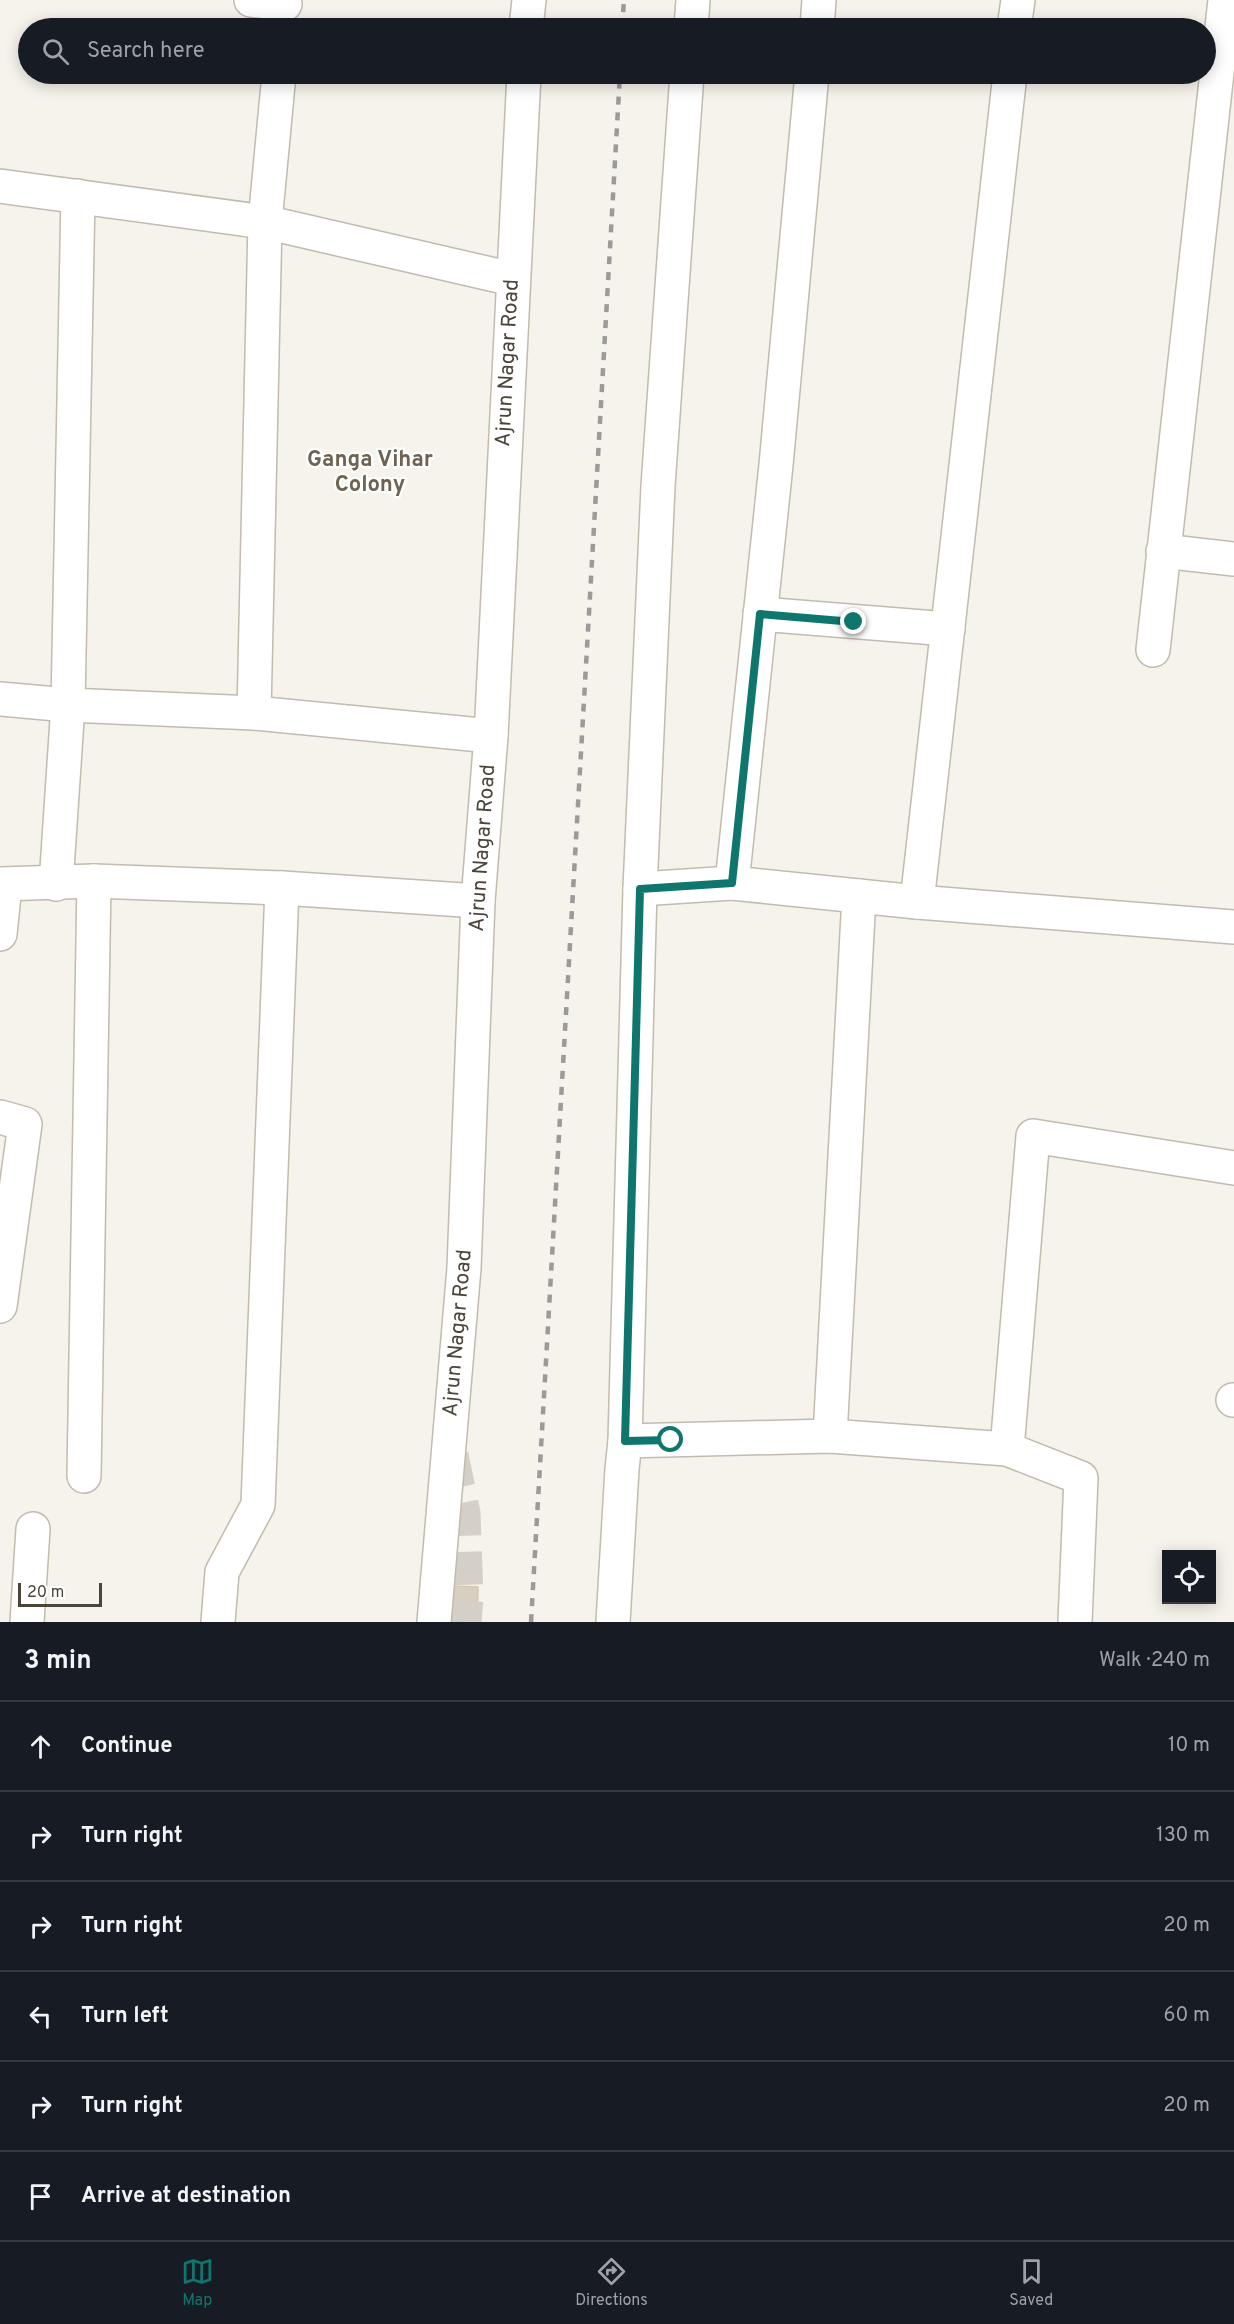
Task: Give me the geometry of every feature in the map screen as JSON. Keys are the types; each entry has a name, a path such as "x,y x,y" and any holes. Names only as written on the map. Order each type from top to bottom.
{"street":[{"path":"251,0 284,11"},
{"path":"527,18 529,0"},
{"path":"692,18 693,0"},
{"path":"818,18 819,0"},
{"path":"1015,18 1018,0"},
{"path":"1216,38 1224,0"},
{"path":"1153,650 1163,551 1223,97 1216,72"},
{"path":"254,713 265,222 278,84"},
{"name":"Ajrun Nagar Road","path":"434,1622 464,1268 478,901 491,736 523,84"},
{"path":"613,1622 625,1441 640,889 658,486 686,84"},
{"path":"732,883 776,465 811,84"},
{"path":"918,902 1009,84"},
{"path":"0,186 265,222 512,279"},
{"path":"56,884 68,705 78,196"},
{"path":"1163,551 1234,559"},
{"path":"760,614 948,629"},
{"path":"0,699 68,705 254,713 491,736"},
{"path":"84,1476 94,881"},
{"path":"0,934 2,885 94,881 282,888 478,901"},
{"path":"640,889 732,883 918,902 1234,927"},
{"path":"218,1622 222,1572 258,1505 282,888"},
{"path":"830,1436 859,896"},
{"path":"0,1306 12,1120"},
{"path":"1007,1449 1033,1136 1234,1168"},
{"path":"625,1441 830,1436 1007,1449 1081,1478 1075,1622"},
{"path":"27,1622 33,1529"}],"building":[{"path":"453,1586 478,1587 477,1622 451,1622"}],"tunnel":[{"path":"452,1455 464,1513 467,1597 465,1622"}],"railway":[{"path":"623,18 624,0"},
{"path":"531,1622 619,84"}],"district":[{"name":"Ganga Vihar Colony","path":"370,473"}],"route":[{"path":"671,1440 625,1441 640,889 732,883 760,614 854,622"}]}
